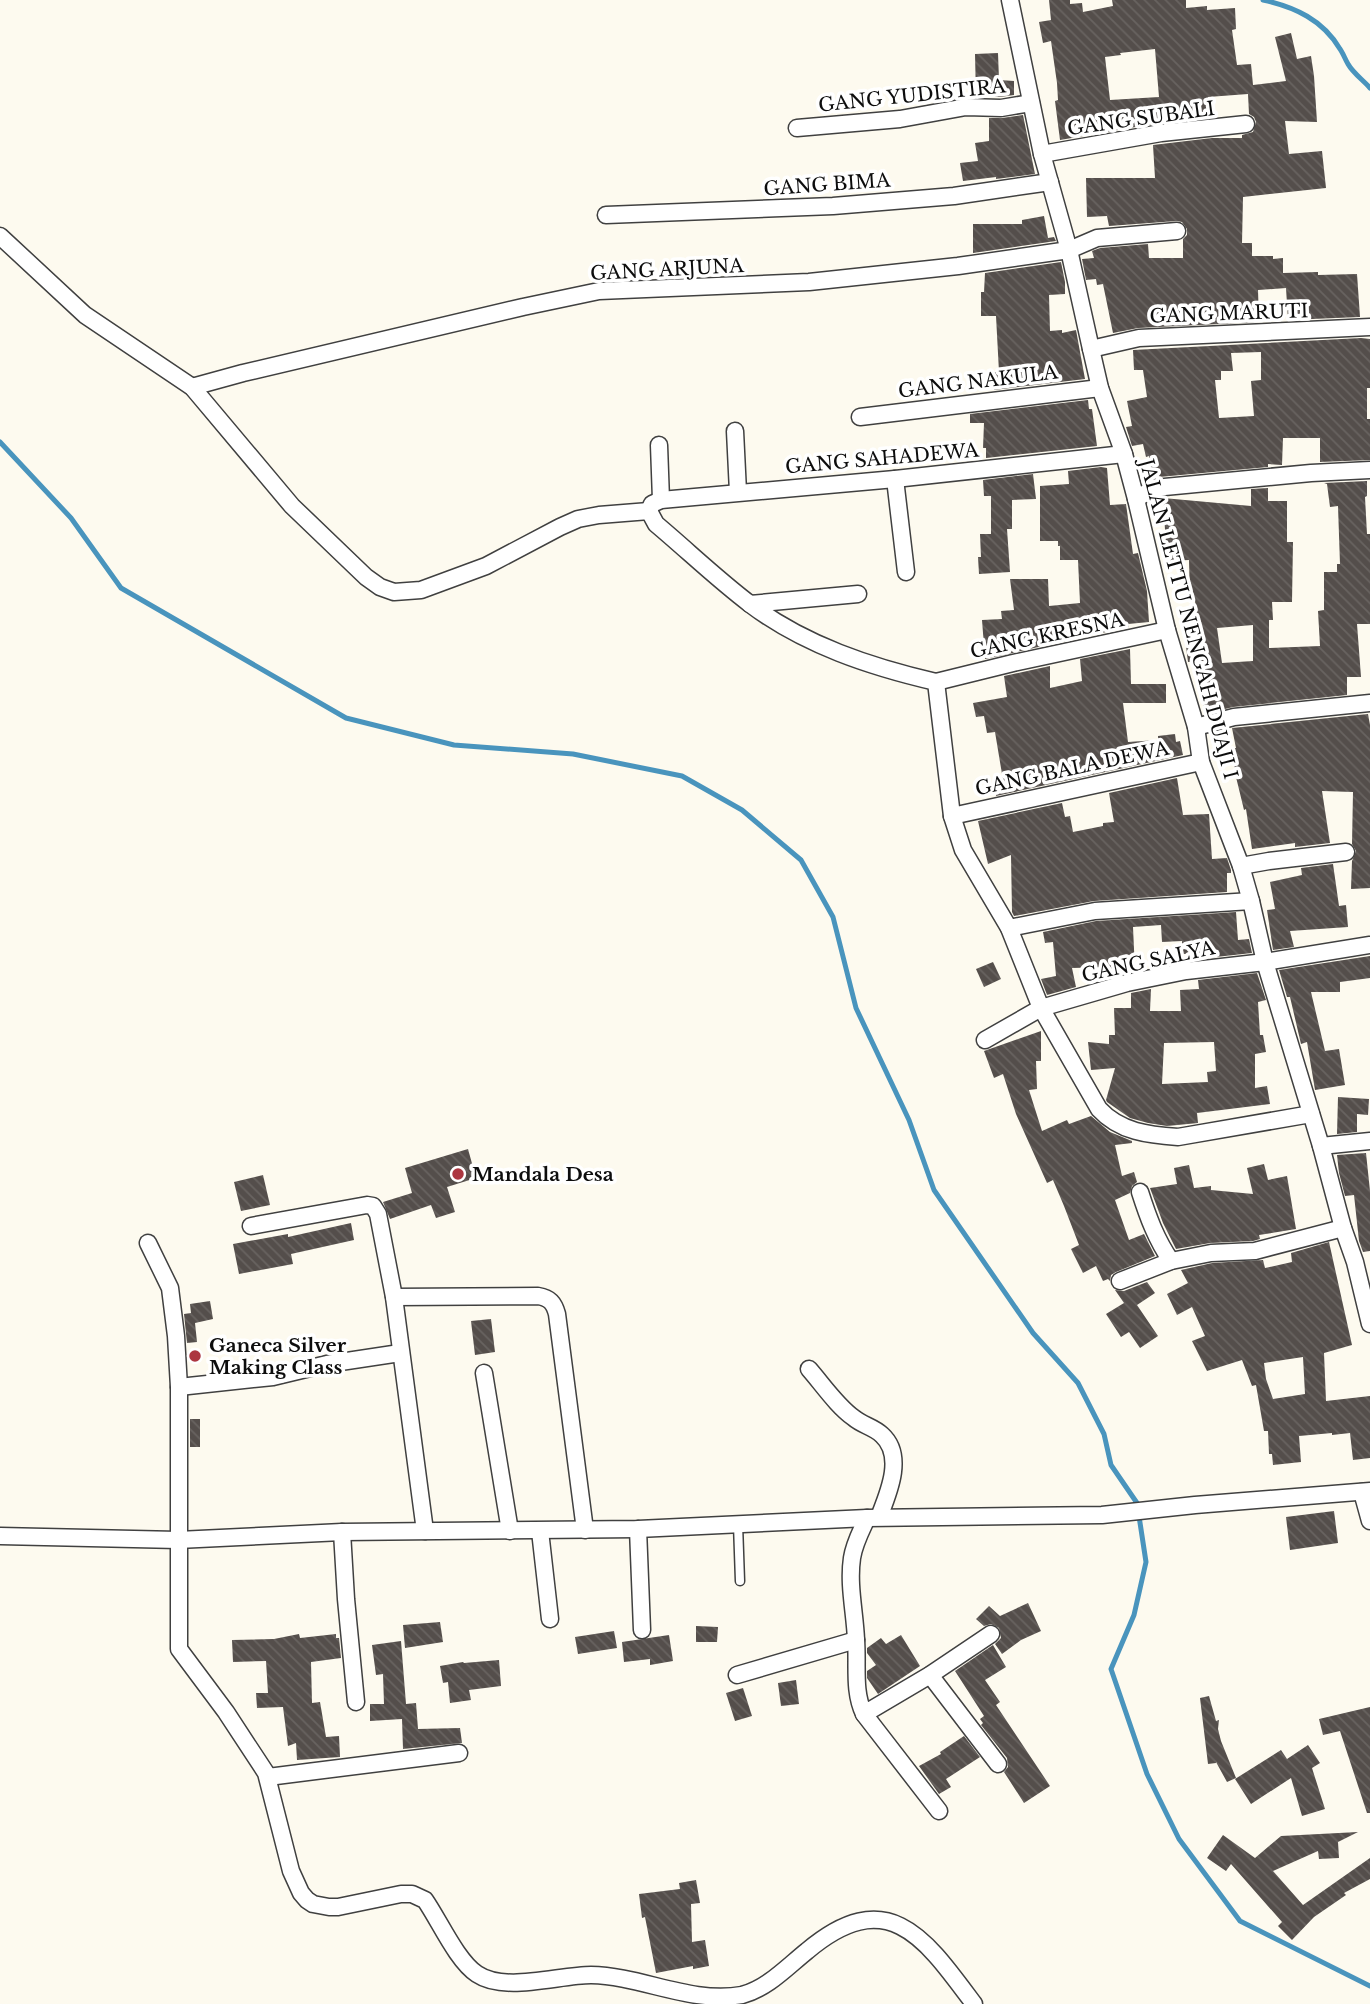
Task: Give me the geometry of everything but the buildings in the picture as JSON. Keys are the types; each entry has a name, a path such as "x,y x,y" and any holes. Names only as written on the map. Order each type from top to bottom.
{"street":[{"name":"JALAN LETTU NENGAH DUAJI I","path":"1010,0 1042,154 1069,250 1100,388 1124,454 1167,630 1196,727 1201,762 1241,866 1265,962 1343,1228 1363,1262 1370,1324"},
{"name":"GANG YUDISTIRA","path":"797,128 900,119 966,107 1001,108 1031,103"},
{"name":"GANG SUBALI","path":"1042,154 1161,133 1246,124"},
{"name":"GANG BIMA","path":"606,215 833,206 954,196 1050,182"},
{"name":"GANG ARJUNA","path":"192,387 599,291 809,282 958,266 1069,250 1097,238 1177,231"},
{"name":"GANG SAHADEWA","path":"0,236 85,315 192,387 292,506 366,577 380,587 394,592 421,590 486,566 560,527 578,519 599,515 738,492 895,479 1124,454"},
{"name":"GANG MARUTI","path":"1091,349 1139,338 1370,327"},
{"name":"GANG NAKULA","path":"860,417 1100,388"},
{"path":"735,431 738,492"},
{"path":"659,445 656,524 750,604 776,621 811,640 868,664 936,682 952,816 963,850 1009,928 1041,1008 1099,1109 1118,1125 1136,1132 1178,1138 1311,1114"},
{"path":"1136,499 1154,488 1370,470"},
{"path":"895,479 906,572"},
{"path":"750,604 858,594"},
{"name":"GANG KRESNA","path":"936,682 1167,630"},
{"path":"1196,727 1234,717 1370,702"},
{"name":"GANG BALA DEWA","path":"952,816 1201,762"},
{"path":"1241,866 1269,860 1346,852"},
{"path":"1009,928 1095,911 1251,901"},
{"name":"GANG SALYA","path":"985,1040 1041,1008 1127,983 1186,971 1265,962 1370,945"},
{"path":"1321,1146 1370,1141"},
{"path":"1140,1192 1159,1244 1171,1261"},
{"path":"251,1226 368,1205 373,1206 378,1214 394,1297 425,1531"},
{"path":"1120,1281 1171,1261 1211,1253 1255,1251 1343,1228"},
{"path":"148,1243 170,1288 175,1325 178,1387 179,1649 226,1712 268,1777 291,1871 301,1894 307,1900 313,1904 338,1907 401,1894 416,1896 425,1900 460,1956 478,1975 504,1982 590,1975 680,1995 718,1999 741,1996 763,1987 822,1937 857,1922 874,1919 891,1922 919,1936 941,1959 974,2004"},
{"path":"394,1297 538,1296 552,1301 557,1314 585,1530"},
{"path":"178,1387 273,1377 327,1364 400,1353"},
{"path":"809,1369 851,1417 882,1434 889,1444 893,1459 887,1497 857,1541 852,1559 858,1697 864,1714 939,1811"},
{"path":"484,1373 510,1531"},
{"path":"0,1536 178,1540 342,1532 638,1529 873,1517 1102,1516 1195,1505 1366,1492 1370,1521"},
{"path":"638,1529 642,1630"},
{"path":"540,1531 550,1619"},
{"path":"342,1532 356,1702"},
{"path":"864,1714 930,1675 991,1634"},
{"path":"737,1675 856,1640"},
{"path":"930,1675 998,1765"},
{"path":"268,1777 459,1753"}],"lane":[{"path":"737,1524 740,1581"}],"waterway":[{"path":"1263,0 1297,11 1317,23 1333,39 1350,67 1370,88"},
{"path":"0,442 71,518 121,588 346,718 454,745 573,754 682,776 742,810 801,860 833,917 856,1008 909,1120 934,1190 1033,1333 1078,1383 1104,1434 1111,1465 1137,1503 1146,1562 1134,1615 1111,1669 1147,1774 1179,1839 1240,1921 1370,1986"}],"place":[{"name":"Mandala Desa","path":"458,1174"},
{"name":"Ganeca Silver Making Class","path":"195,1356"}]}
